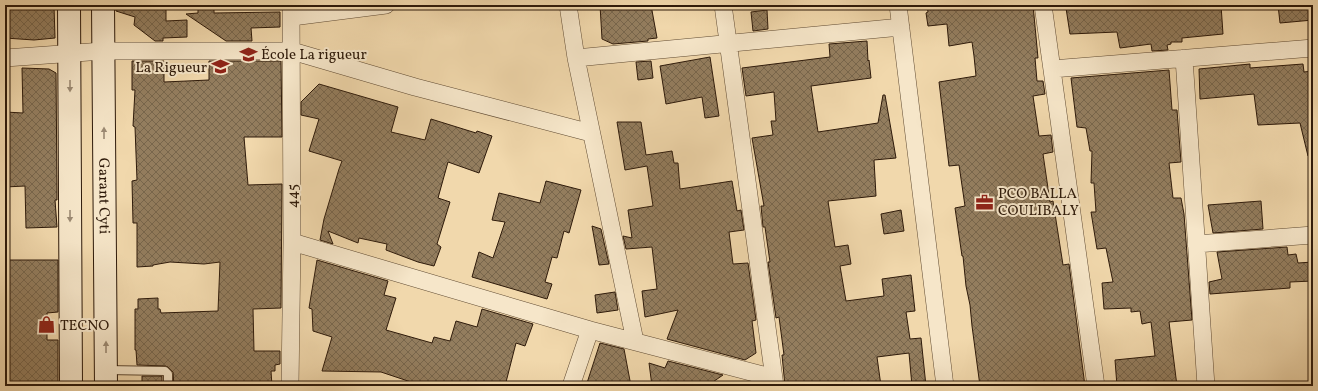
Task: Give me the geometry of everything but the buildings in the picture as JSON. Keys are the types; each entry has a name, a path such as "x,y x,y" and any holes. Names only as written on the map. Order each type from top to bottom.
{"main road":[{"path":"69,5 71,386"},
{"name":"Garant Cyti","path":"103,5 106,378"}],"street":[{"path":"292,11 386,5"},
{"path":"568,5 576,58 635,341"},
{"path":"292,242 590,330 635,341 775,382 723,5"},
{"path":"898,5 945,386"},
{"path":"1043,5 1096,386"},
{"name":"445","path":"290,386 292,242 292,11"},
{"path":"576,58 901,27"},
{"path":"1052,69 1313,48"},
{"path":"5,58 103,51 292,51 415,87 591,133"},
{"path":"1184,58 1206,386"},
{"path":"1196,244 1313,235"},
{"path":"571,386 590,330"}],"lane":[{"path":"106,378 165,371 168,374 168,386"}],"place":[{"name":"École La rigueur","path":"248,54"},
{"name":"La Rigueur","path":"220,67"},
{"name":"PCO BALLA COULIBALY","path":"985,202"},
{"name":"TECNO","path":"47,325"}]}
